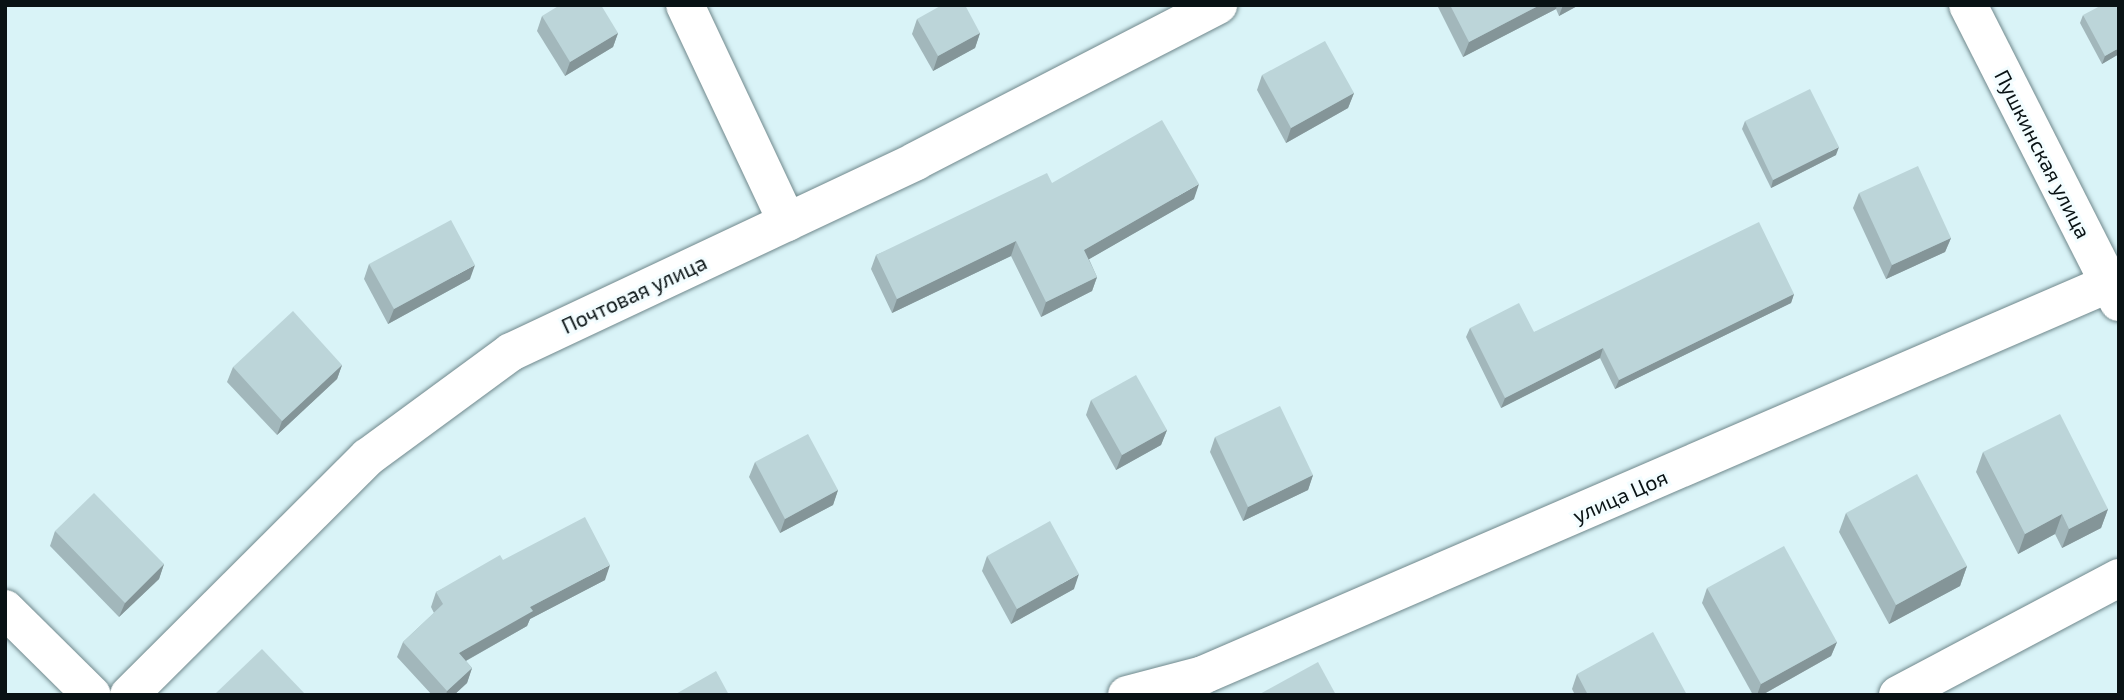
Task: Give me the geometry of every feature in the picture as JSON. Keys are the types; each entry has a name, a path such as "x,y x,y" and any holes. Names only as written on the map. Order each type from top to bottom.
{"street":[{"path":"685,5 787,222"},
{"name":"Почтовая улица","path":"129,695 368,457 511,352 916,161 1217,5"},
{"name":"Пушкинская улица","path":"1968,5 2113,293"},
{"name":"улица Цоя","path":"1127,695 1203,675 2113,293"},
{"path":"1898,695 2119,579"},
{"path":"5,609 92,695"}],"building":[{"path":"560,5 601,5 618,33 570,62 542,16"},
{"path":"942,5 965,5 980,33 938,56 917,19"},
{"path":"1450,5 1540,5 1469,42"},
{"path":"2102,5 2119,5 2119,48 2105,56 2083,15"},
{"path":"1325,41 1354,93 1291,128 1262,75"},
{"path":"1810,89 1839,147 1773,180 1745,121"},
{"path":"1162,120 1199,184 1084,250 1097,277 1046,302 1016,241 897,299 876,255 1047,173 1052,183"},
{"path":"1918,166 1951,238 1892,265 1859,193"},
{"path":"451,220 475,265 394,309 369,264"},
{"path":"1759,222 1794,294 1619,380 1603,348 1505,398 1470,328 1519,303 1534,332"},
{"path":"293,311 342,365 282,421 233,367"},
{"path":"1136,375 1167,430 1122,455 1091,400"},
{"path":"1280,406 1313,475 1248,507 1215,437"},
{"path":"2060,414 2108,509 2069,529 2062,514 2025,534 1983,452"},
{"path":"808,434 838,490 785,519 755,462"},
{"path":"1917,474 1967,566 1896,605 1846,513"},
{"path":"94,493 164,564 125,603 55,531"},
{"path":"585,517 610,565 530,607 533,611 459,653 472,668 447,691 403,642 443,604 436,592 500,555 503,560"},
{"path":"1050,521 1079,574 1017,609 987,556"},
{"path":"1784,546 1837,642 1761,684 1707,588"},
{"path":"1653,632 1687,695 1588,695 1577,674"},
{"path":"262,649 306,695 217,695 216,693"},
{"path":"1318,662 1336,695 1258,695"},
{"path":"716,671 729,695 674,695"}]}
